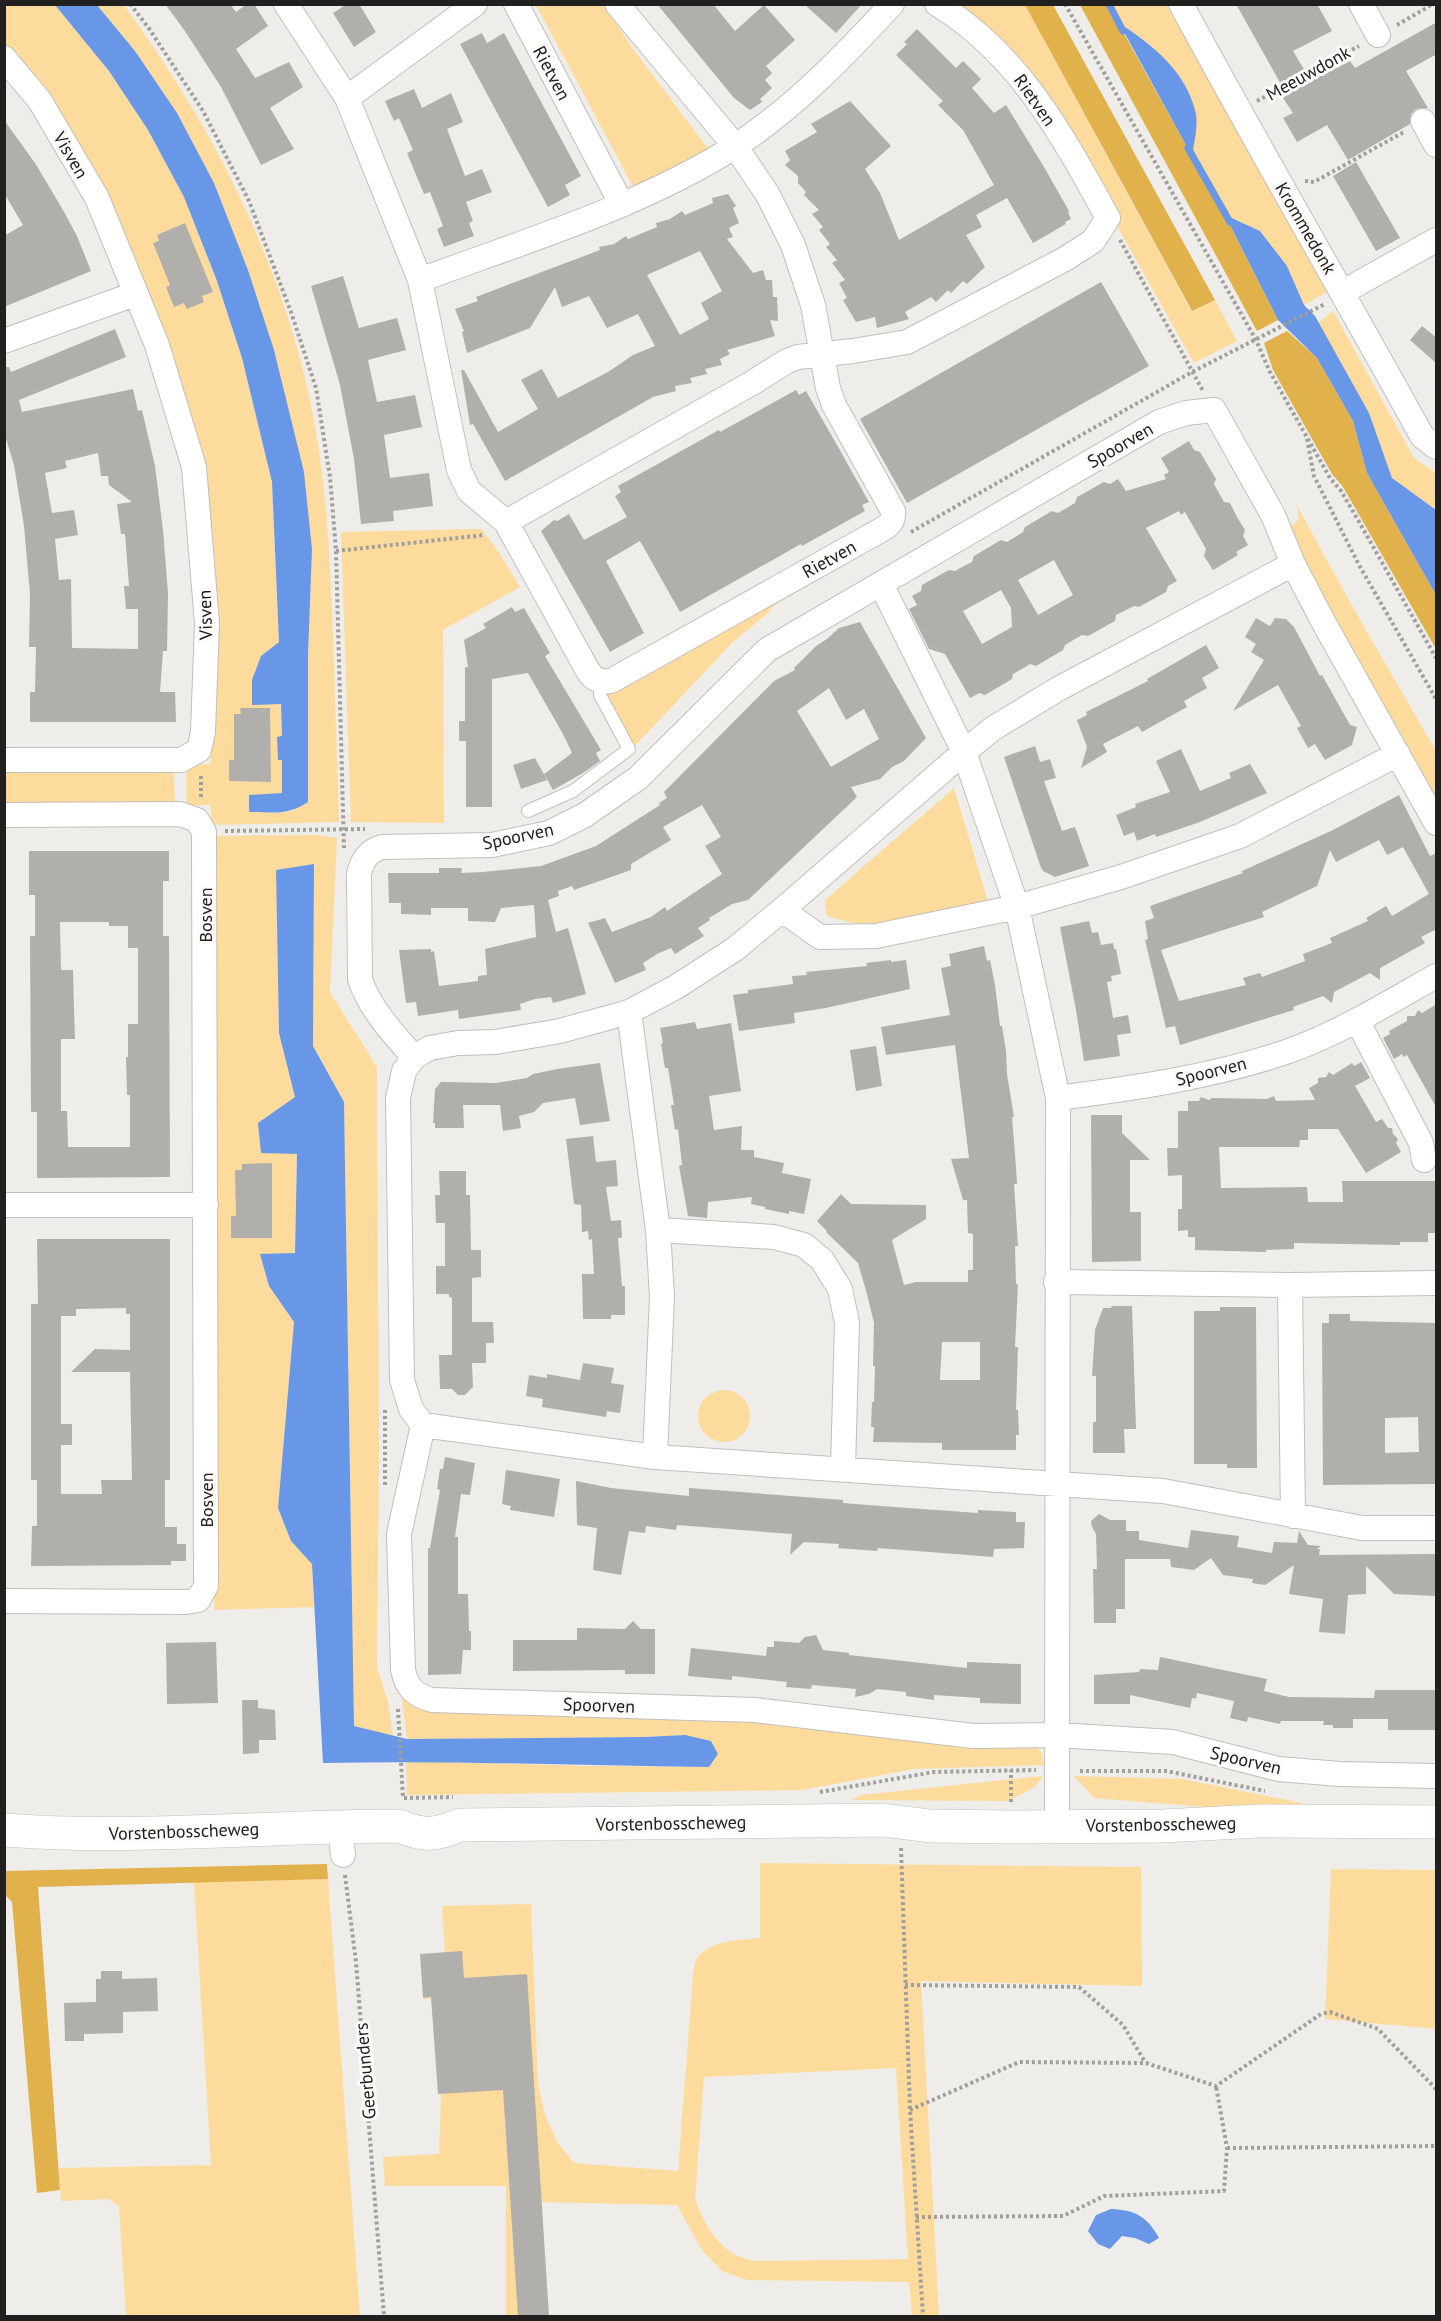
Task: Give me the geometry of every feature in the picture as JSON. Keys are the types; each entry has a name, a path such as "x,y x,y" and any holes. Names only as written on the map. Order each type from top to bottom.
{"street":[{"path":"286,4 347,98 420,280 459,470 469,491 506,522 588,671 593,678 601,681"},
{"path":"347,98 475,4"},
{"name":"Rietven","path":"516,4 622,205"},
{"name":"Rietven","path":"601,681 611,681 889,526 894,519 893,511 834,405 828,388 813,305 793,245 768,195 735,146 617,4"},
{"path":"420,280 622,205 706,164 763,126 843,58 892,4"},
{"name":"Rietven","path":"937,4 988,42 1016,72 1038,101 1108,218"},
{"name":"Krommedonk","path":"1181,4 1422,436 1437,447"},
{"path":"1361,4 1378,35"},
{"name":"Visven","path":"4,58 40,101 97,198 157,345 194,467 207,623 203,732 199,750"},
{"path":"1423,121 1437,145"},
{"path":"506,522 742,389 787,361 822,353 853,351 907,342 1065,259 1093,241 1108,218"},
{"path":"1343,292 1437,240"},
{"path":"4,341 135,294"},
{"name":"Spoorven","path":"414,1058 384,1021 364,990 360,979 359,874 361,865 374,849 492,845 549,833 585,815 638,778 767,650 1159,422 1186,413 1214,410 1273,515 1293,564 1325,625 1437,823"},
{"path":"1293,564 1058,689 993,729 735,949 676,987 629,1012 560,1031 495,1042 458,1043 430,1048 414,1058 404,1071 398,1098 402,1380 411,1410 423,1425 655,1457 1163,1491 1362,1528 1437,1528"},
{"path":"881,584 964,752 1017,907 1058,1098 1057,1816"},
{"path":"4,760 181,760 199,750"},
{"path":"782,910 820,937 876,936 1017,907 1121,877 1240,836 1398,754"},
{"path":"4,815 180,814 200,826"},
{"name":"Bosven","path":"4,1601 186,1602 198,1600 206,1586 206,1204 200,826"},
{"name":"Spoorven","path":"1058,1098 1144,1086 1212,1073 1287,1052 1357,1020 1437,976"},
{"path":"629,1012 658,1230 662,1297 655,1457"},
{"path":"1357,1020 1421,1143 1424,1160"},
{"path":"4,1204 206,1204"},
{"path":"658,1230 774,1237 804,1245 822,1260 840,1289 847,1323 843,1468"},
{"path":"1056,1282 1290,1285 1437,1283"},
{"path":"1290,1285 1293,1516"},
{"name":"Spoorven","path":"423,1425 399,1534 403,1669 410,1689 420,1697 432,1700 754,1710 973,1736 1057,1736 1173,1742 1278,1769 1340,1774 1437,1776"},
{"name":"Vorstenbosscheweg","path":"4,1830 341,1840 401,1812 415,1832 429,1835 459,1826 883,1820 935,1810 1011,1805 1057,1816 1166,1809 1259,1821 1437,1822"}],"lane":[{"path":"528,811 573,791 629,749 600,695 601,681"}],"path":[{"path":"130,4 148,27 203,111 249,201 291,312 316,388 330,477 336,551 344,829 200,826 199,750"},
{"path":"1065,4 1256,340 1270,372 1330,478 1341,491 1437,658"},
{"name":"Meeuwdonk","path":"1239,111 1433,4"},
{"path":"1276,176 1314,182 1423,121"},
{"path":"1108,218 1192,372 1320,307"},
{"path":"1306,432 1314,476 1359,565 1437,699"},
{"path":"336,551 493,534 506,522"},
{"path":"400,1726 401,1812"},
{"name":"Geerbunders","path":"341,1840 356,1962 384,2316"},
{"path":"901,1848 910,2110 923,2316"},
{"path":"905,1984 1079,1988 1124,2025 1146,2063"},
{"path":"1216,2086 1321,2014 1330,2012 1378,2029 1437,2089"},
{"path":"910,2110 1019,2062 1146,2063 1216,2086"},
{"path":"916,2217 1063,2216 1104,2196 1224,2191 1227,2148 1216,2086"},
{"path":"1227,2148 1437,2146"}],"shaded area":[{"path":"4,5 55,5 109,71 148,130 184,197 217,281 242,358 272,482 279,642 252,704 281,704 282,737 278,737 279,760 282,760 282,794 250,795 249,811 277,813 295,810 308,655 312,549 304,472 274,350 248,270 214,183 177,113 135,51 97,5 124,5 155,49 210,140 257,235 277,285 293,335 307,387 319,448 330,573 339,822 211,825 211,805 187,805 186,765 211,764 209,613 177,376 156,309 121,229 5,51"},
{"path":"536,5 604,5 631,46 712,154 636,192"},
{"path":"953,5 1025,5 1191,311 1215,300 1237,341 1194,363 1116,224"},
{"path":"1025,5 1053,5 1215,300 1192,311"},
{"path":"1080,5 1108,5 1225,215 1278,320 1257,331"},
{"path":"1108,5 1167,5 1327,292 1304,305 1287,266 1260,231 1225,215 1192,156 1196,116 1147,42 1119,23"},
{"path":"1333,311 1414,458 1436,473 1436,510 1392,478 1369,413 1318,323"},
{"path":"1287,331 1317,358 1353,421 1367,473 1436,595 1436,649 1273,370 1264,343"},
{"path":"1297,506 1436,751 1436,796 1291,544 1292,526 1299,519"},
{"path":"481,529 498,551 520,587 443,630 444,823 351,822 341,532"},
{"path":"792,586 768,613 732,643 634,747 604,689"},
{"path":"4,765 173,765 175,805 5,807"},
{"path":"954,788 990,908 863,926 827,916 825,900"},
{"path":"317,835 337,838 330,992 377,1067 379,1453 377,1667 388,1702 393,1737 354,1726 344,1102 313,1046 314,864 276,871 279,1033 295,1097 297,1153 295,1254 261,1254 269,1286 294,1322 278,1508 291,1541 312,1564 314,1607 214,1610 216,1291 211,836"},
{"path":"724,1390 738,1394 746,1402 750,1416 746,1430 738,1438 724,1442 710,1438 702,1430 698,1416 702,1402 710,1394"},
{"path":"406,1696 751,1720 1036,1747 1042,1753 1044,1765 914,1769 802,1790 407,1795 406,1761 709,1767 685,1735 407,1739 402,1700"},
{"path":"1043,1776 1035,1787 1008,1801 852,1800 861,1795"},
{"path":"1074,1776 1182,1779 1302,1803 1302,1811 1242,1810 1094,1798"},
{"path":"760,1863 1141,1867 1142,1986 921,1981 939,2316 912,2316 909,2282 746,2280 722,2271 701,2249 677,2205 532,2202 530,2316 506,2316 506,2186 385,2186 383,2157 439,2154 441,2097 435,1999 425,1999 422,1958 445,1953 442,1906 531,1904 538,2084 545,2115 558,2143 574,2163 678,2171 696,1961 704,1951 718,1944 760,1938","holes":["896,2068 908,2259 754,2261 737,2256 725,2248 709,2229 695,2199 704,2077"]},
{"path":"327,1864 328,1879 38,1887 60,2190 37,2193 12,1902 5,1895 5,1871"},
{"path":"1331,1869 1436,1870 1436,2029 1325,2019"},
{"path":"328,1879 360,2316 126,2316 119,2206 108,2199 61,2201 59,2168 211,2165 194,1882"}],"water":[{"path":"55,5 97,5 135,51 177,113 214,183 248,270 274,350 304,472 312,549 308,655 308,802 293,809 280,812 249,812 249,795 282,793 282,760 278,760 277,737 282,736 281,704 252,705 252,680 261,656 279,642 272,482 242,358 217,281 184,197 148,130 109,71"},
{"path":"1119,23 1156,50 1185,85 1196,114 1192,156"},
{"path":"1225,215 1260,231 1287,266 1304,305 1315,316 1369,413 1392,478 1436,510 1436,595 1367,473 1353,421 1317,358 1278,320"},
{"path":"314,864 313,1046 344,1102 354,1726 407,1739 685,1735 711,1741 718,1754 709,1767 323,1763 312,1564 291,1541 278,1508 294,1322 269,1286 260,1254 295,1253 297,1154 261,1153 258,1123 295,1097 279,1033 276,870"},
{"path":"1111,2209 1134,2213 1145,2219 1159,2238 1149,2244 1122,2236 1110,2249 1098,2244 1088,2231 1096,2215"}],"building":[{"path":"165,4 230,4 236,12 247,4 254,4 268,26 236,49 255,78 289,62 303,87 270,108 294,149 261,165 221,87"},
{"path":"347,4 359,4 376,32 354,47 333,13"},
{"path":"657,4 713,4 735,31 764,5 795,40 766,66 772,73 765,80 772,88 760,99 762,102 750,110 734,98"},
{"path":"804,4 862,4 836,33"},
{"path":"1236,4 1317,4 1332,31 1293,51 1311,81 1350,61 1355,68 1437,22 1437,54 1406,71 1428,108 1416,109 1411,114 1410,124 1348,160 1327,125 1297,142 1283,118 1293,113 1283,98 1287,95"},
{"path":"917,29 956,68 963,61 981,79 972,88 994,113 1006,105 1044,167 1069,211 1071,219 1033,243 1007,198 976,215 982,227 966,235 985,267 967,284 963,281 951,293 948,290 936,302 931,297 905,312 909,319 877,328 875,317 856,322 843,300 847,298 839,283 845,280 832,263 837,260 826,247 830,244 819,230 823,227 812,214 819,210 804,195 806,192 798,183 798,176 785,165 790,160 785,151 817,132 811,124 850,101 891,146 865,169 880,193 899,240 994,185 963,130 938,105 943,101 896,55 907,44 904,42"},
{"path":"482,33 487,43 504,33 581,176 565,185 570,195 548,207 460,44"},
{"path":"414,89 422,108 451,93 463,122 447,129 465,176 482,169 492,192 466,202 473,221 469,223 474,236 444,247 437,229 443,226 430,192 424,194 407,153 413,150 399,118 394,121 385,101"},
{"path":"4,120 35,163 63,210 77,236 91,271 4,307 4,236 23,225 4,193"},
{"path":"1356,162 1400,238 1376,251 1333,176"},
{"path":"728,194 736,206 733,208 739,223 729,228 733,237 727,239 753,273 763,270 766,280 772,280 773,297 777,297 778,321 770,320 775,336 727,350 730,354 720,359 722,365 705,369 707,374 690,378 692,383 675,386 676,391 653,397 505,481 473,424 470,425 461,370 464,370 498,432 538,409 521,380 542,369 558,398 608,372 633,355 655,346 638,314 607,328 589,296 562,307 555,287 530,328 467,353 462,332 464,331 455,309 478,301 476,297 600,250 599,247 614,244 626,236 628,239 657,227 656,223 670,219 682,211 685,215 713,203 712,198","holes":["700,251 722,291 701,303 709,319 680,335 647,275"]},
{"path":"185,223 213,292 202,296 204,302 187,309 184,303 174,307 166,287 170,285 153,243 159,241 157,235"},
{"path":"343,276 359,328 397,318 406,350 368,360 377,402 415,395 422,427 384,435 390,478 429,473 433,506 393,511 394,521 361,524 354,459 340,385 311,286"},
{"path":"1101,282 1149,366 907,503 860,419"},
{"path":"1422,326 1437,338 1437,364 1410,340"},
{"path":"115,329 126,357 19,400 22,412 133,389 138,411 142,410 155,466 163,530 168,593 167,651 163,651 160,692 175,692 176,722 30,722 30,692 35,692 36,647 29,647 30,594 24,526 14,465 4,432 4,367 9,367 11,372","holes":["98,453 101,476 108,476 109,485 132,502 117,504 121,534 125,534 129,586 124,586 126,609 138,609 138,649 72,648 71,579 59,580 55,539 78,535 74,510 52,513 45,473 67,468 65,461"]},
{"path":"796,390 799,395 806,391 837,445 869,502 862,505 865,511 680,612 640,541 606,561 644,633 610,652 541,531 554,520 557,521 569,514 584,540 627,517 615,496 621,492 618,486"},
{"path":"1189,441 1194,450 1200,452 1216,479 1214,484 1224,502 1230,503 1245,530 1243,536 1248,545 1236,552 1238,555 1213,570 1204,556 1206,549 1185,512 1181,515 1179,511 1146,528 1177,581 1168,586 1166,592 1139,607 1134,606 1116,615 1115,621 1088,636 1082,635 1065,645 1063,650 1036,666 1030,664 1013,674 1012,679 985,695 979,693 970,698 945,654 929,649 909,609 917,605 912,596 921,591 922,585 949,570 955,571 972,562 974,556 1001,540 1007,542 1023,532 1025,527 1052,511 1058,513 1075,503 1077,497 1104,482 1110,484 1118,479 1126,491 1166,479 1164,475 1169,472 1161,458","holes":["1054,560 1073,595 1038,615 1018,580","1001,590 1011,608 1012,627 982,644 963,611"]},
{"path":"512,607 515,612 524,608 550,653 545,656 601,750 596,753 600,761 553,790 544,774 572,753 563,734 528,673 492,679 492,807 466,807 466,741 459,741 459,721 465,721 465,667 468,667 464,640 486,628 483,624"},
{"path":"1256,618 1270,626 1275,618 1286,619 1294,627 1350,725 1357,727 1352,745 1325,760 1315,744 1308,748 1297,728 1301,726 1278,685 1233,711 1264,660 1251,652 1256,644 1245,637"},
{"path":"860,622 926,738 904,761 892,767 880,779 851,787 857,797 748,900 732,904 709,918 710,920 698,928 704,936 675,954 671,948 657,954 643,963 646,970 615,983 588,923 605,918 612,932 651,917 665,907 667,911 722,874 705,846 721,837 702,805 663,827 671,840 631,864 631,870 574,890 572,886 558,891 559,896 548,900 556,932 568,928 586,994 553,1003 551,997 535,999 520,1004 521,1010 459,1019 458,1010 418,1016 416,1002 406,1003 399,950 431,949 431,952 434,951 439,986 478,981 478,976 487,975 485,949 536,937 534,905 501,908 495,922 468,921 468,908 431,908 431,915 401,914 401,903 389,903 388,873 439,873 439,868 462,868 461,873 483,872 541,866 596,846 660,805 659,803 667,798 664,792 774,681 795,670 794,668 816,646 839,628","holes":["829,688 846,720 864,709 879,739 831,767 797,711"]},
{"path":"1206,645 1219,668 1202,678 1207,688 1184,701 1187,707 1142,732 1138,726 1103,744 1107,752 1081,768 1087,747 1077,720 1087,715 1086,712 1148,681 1147,679"},
{"path":"240,708 270,708 271,782 229,781 229,760 234,760 234,714 241,714"},
{"path":"1035,746 1040,762 1050,759 1056,778 1044,781 1062,831 1075,827 1089,866 1055,877 1043,871 1040,865 1004,757"},
{"path":"1181,749 1200,791 1231,778 1229,773 1250,764 1267,793 1200,822 1156,837 1155,834 1137,841 1134,832 1124,836 1116,815 1136,807 1135,804 1170,792 1156,761"},
{"path":"535,758 547,780 521,789 513,765"},
{"path":"1399,795 1430,856 1437,853 1437,929 1421,937 1425,943 1380,968 1380,980 1370,973 1334,992 1332,1003 1323,996 1293,1007 1294,1010 1180,1045 1175,1026 1166,1028 1145,940 1148,939 1145,921 1154,918 1150,906 1243,873 1242,871 1333,830","holes":["1379,840 1387,855 1403,847 1429,894 1392,916 1386,906 1366,918 1368,921 1330,938 1332,943 1303,954 1305,961 1262,977 1260,973 1243,978 1246,985 1179,1001 1161,950 1264,917 1262,912 1317,886 1330,850 1336,862"]},
{"path":"29,851 169,851 169,881 163,881 163,936 169,936 170,1177 37,1178 37,1112 31,1112 30,936 35,936 35,895 29,895","holes":["60,922 109,922 109,926 128,926 128,948 138,948 138,1024 128,1024 128,1057 126,1057 127,1095 130,1095 130,1147 68,1147 67,1111 61,1111 61,1039 75,1039 73,970 61,970"]},
{"path":"1089,921 1092,933 1098,932 1101,945 1113,943 1116,949 1121,974 1111,976 1112,981 1107,982 1113,1018 1128,1015 1131,1033 1117,1035 1120,1056 1084,1061 1060,927"},
{"path":"984,946 987,961 990,960 1006,1051 1014,1117 1012,1117 1017,1184 1014,1184 1018,1246 1015,1246 1016,1284 1018,1284 1015,1347 1018,1347 1016,1410 1018,1410 1019,1435 1016,1435 1016,1450 942,1450 942,1443 873,1442 874,1427 871,1427 872,1402 874,1402 874,1323 867,1294 858,1263 817,1221 841,1194 851,1204 926,1205 926,1219 892,1240 904,1285 916,1282 968,1282 968,1270 973,1270 973,1234 968,1233 967,1200 963,1200 951,1159 969,1158 955,1045 886,1055 881,1027 950,1015 941,968 951,966 949,954","holes":["942,1342 980,1342 980,1380 940,1380"]},
{"path":"891,960 891,962 906,960 910,989 794,1013 795,1023 739,1031 733,995 748,993 748,990 793,984 792,976 807,975 806,972 867,966 866,963"},
{"path":"1437,1004 1437,1109 1407,1055 1403,1057 1402,1054 1394,1059 1383,1038 1390,1034 1389,1031 1407,1021 1407,1016 1415,1016 1418,1010 1422,1013"},
{"path":"695,1022 697,1029 731,1023 741,1091 709,1096 714,1130 742,1126 741,1150 754,1150 754,1157 784,1163 782,1173 811,1179 804,1214 789,1211 789,1214 765,1209 765,1207 751,1204 752,1197 708,1202 707,1218 688,1216 679,1166 682,1165 678,1129 675,1130 671,1105 674,1105 668,1068 665,1068 660,1028"},
{"path":"876,1046 882,1086 856,1091 850,1050"},
{"path":"1361,1062 1370,1078 1355,1086 1376,1122 1382,1119 1388,1128 1392,1128 1401,1152 1366,1173 1338,1129 1308,1129 1308,1140 1300,1140 1299,1147 1219,1147 1221,1188 1307,1187 1308,1202 1343,1202 1342,1181 1437,1181 1437,1233 1428,1233 1428,1242 1400,1242 1400,1245 1294,1243 1294,1249 1266,1250 1266,1252 1195,1250 1195,1237 1188,1237 1188,1230 1178,1231 1178,1209 1182,1209 1182,1175 1168,1176 1167,1148 1178,1148 1178,1111 1188,1111 1188,1101 1199,1101 1201,1097 1209,1100 1212,1098 1267,1099 1274,1096 1276,1101 1315,1100 1309,1088 1318,1083 1318,1078 1326,1077 1329,1072 1333,1075 1352,1063 1354,1066"},
{"path":"600,1063 610,1121 580,1125 575,1098 543,1103 534,1112 519,1116 521,1128 503,1131 500,1105 463,1105 464,1128 435,1128 435,1123 433,1123 435,1089 441,1082 496,1083 527,1078 533,1074 557,1069"},
{"path":"1091,1115 1122,1115 1122,1133 1150,1160 1130,1160 1130,1212 1141,1212 1141,1261 1092,1262"},
{"path":"593,1136 596,1162 616,1160 618,1186 606,1187 611,1221 621,1220 622,1238 618,1238 622,1286 625,1286 625,1315 611,1315 611,1319 583,1319 582,1274 594,1274 592,1239 589,1240 588,1231 582,1232 581,1205 574,1204 566,1139"},
{"path":"272,1163 272,1238 231,1238 231,1216 236,1216 235,1170 242,1170 242,1164"},
{"path":"439,1171 466,1171 466,1195 470,1195 471,1250 481,1250 481,1277 472,1278 472,1322 493,1322 494,1343 486,1343 486,1363 472,1363 473,1387 465,1395 458,1395 452,1389 440,1389 439,1355 452,1355 452,1298 449,1294 436,1294 436,1266 445,1266 445,1223 436,1223 435,1195 440,1195"},
{"path":"37,1239 170,1239 170,1480 165,1480 165,1527 177,1527 177,1544 186,1544 186,1561 171,1561 171,1565 31,1566 32,1526 37,1526 37,1480 31,1480 31,1304 38,1304","holes":["126,1308 126,1314 130,1314 130,1350 95,1349 71,1372 130,1372 132,1480 101,1480 102,1494 61,1494 61,1445 72,1445 72,1424 61,1424 61,1316 76,1316 76,1309"]},
{"path":"1132,1306 1136,1429 1124,1429 1125,1453 1093,1453 1093,1422 1096,1422 1096,1376 1092,1376 1095,1330 1103,1308"},
{"path":"1220,1307 1256,1307 1257,1468 1227,1468 1227,1464 1194,1464 1194,1311 1220,1311"},
{"path":"1329,1314 1350,1314 1350,1321 1437,1323 1437,1484 1323,1485 1322,1323 1329,1323","holes":["1418,1417 1419,1452 1385,1453 1385,1418"]},
{"path":"583,1363 614,1368 611,1383 624,1385 620,1413 607,1411 606,1417 542,1407 543,1399 526,1396 529,1375 547,1378 547,1374 580,1380"},
{"path":"445,1457 475,1463 470,1495 461,1494 455,1537 458,1537 458,1594 468,1594 471,1650 463,1650 461,1674 428,1675 428,1548 430,1548 440,1490 437,1489 440,1469 443,1469"},
{"path":"506,1470 560,1479 554,1517 510,1510 511,1506 502,1504"},
{"path":"576,1481 611,1488 689,1496 689,1488 843,1500 843,1503 881,1506 978,1513 978,1510 1016,1512 1016,1522 1025,1522 1024,1548 994,1549 993,1557 878,1548 877,1551 838,1548 839,1544 804,1542 790,1555 792,1534 677,1525 676,1530 646,1526 645,1533 629,1531 621,1575 593,1570 597,1528 577,1525"},
{"path":"1099,1514 1110,1520 1126,1520 1126,1531 1139,1531 1139,1540 1188,1548 1191,1530 1239,1536 1237,1547 1272,1553 1274,1542 1297,1543 1299,1531 1308,1545 1321,1546 1317,1549 1320,1549 1319,1555 1437,1554 1437,1596 1394,1594 1366,1566 1366,1594 1348,1595 1345,1634 1319,1632 1323,1599 1289,1594 1294,1565 1265,1585 1252,1583 1253,1579 1223,1575 1211,1558 1194,1570 1171,1567 1170,1559 1125,1559 1125,1609 1116,1609 1116,1623 1094,1623 1093,1569 1097,1569 1096,1534 1091,1521"},
{"path":"633,1621 641,1629 655,1629 655,1674 625,1674 625,1670 513,1671 513,1640 577,1640 577,1628 625,1629"},
{"path":"816,1635 823,1650 849,1653 849,1655 967,1668 967,1662 1021,1664 1021,1704 980,1703 980,1698 934,1695 934,1700 906,1696 906,1692 877,1689 869,1694 855,1697 856,1689 812,1685 811,1689 786,1687 787,1682 732,1676 732,1680 688,1676 691,1648 766,1656 767,1647 774,1647 774,1641 799,1643 805,1637"},
{"path":"216,1642 218,1703 167,1704 166,1643"},
{"path":"1160,1657 1267,1679 1264,1691 1289,1697 1374,1698 1375,1690 1437,1690 1437,1730 1388,1730 1388,1719 1353,1719 1353,1728 1333,1728 1333,1725 1323,1725 1324,1721 1281,1721 1280,1724 1248,1717 1247,1722 1230,1718 1234,1701 1197,1693 1196,1699 1192,1698 1190,1708 1130,1695 1130,1704 1094,1704 1094,1675 1139,1672 1140,1669 1158,1670"},
{"path":"242,1700 258,1700 258,1708 275,1710 276,1740 259,1740 259,1753 243,1754"},
{"path":"462,1951 464,1978 527,1974 549,2316 518,2316 503,2090 438,2094 431,1997 423,1998 420,1954"},
{"path":"101,1971 122,1971 122,1979 157,1978 158,2011 123,2012 123,2033 84,2034 84,2041 65,2041 64,2003 96,2002 96,1979 101,1979"}],"waterway":[{"path":"1109,4 1123,31"},
{"path":"1188,148 1230,222"}]}
